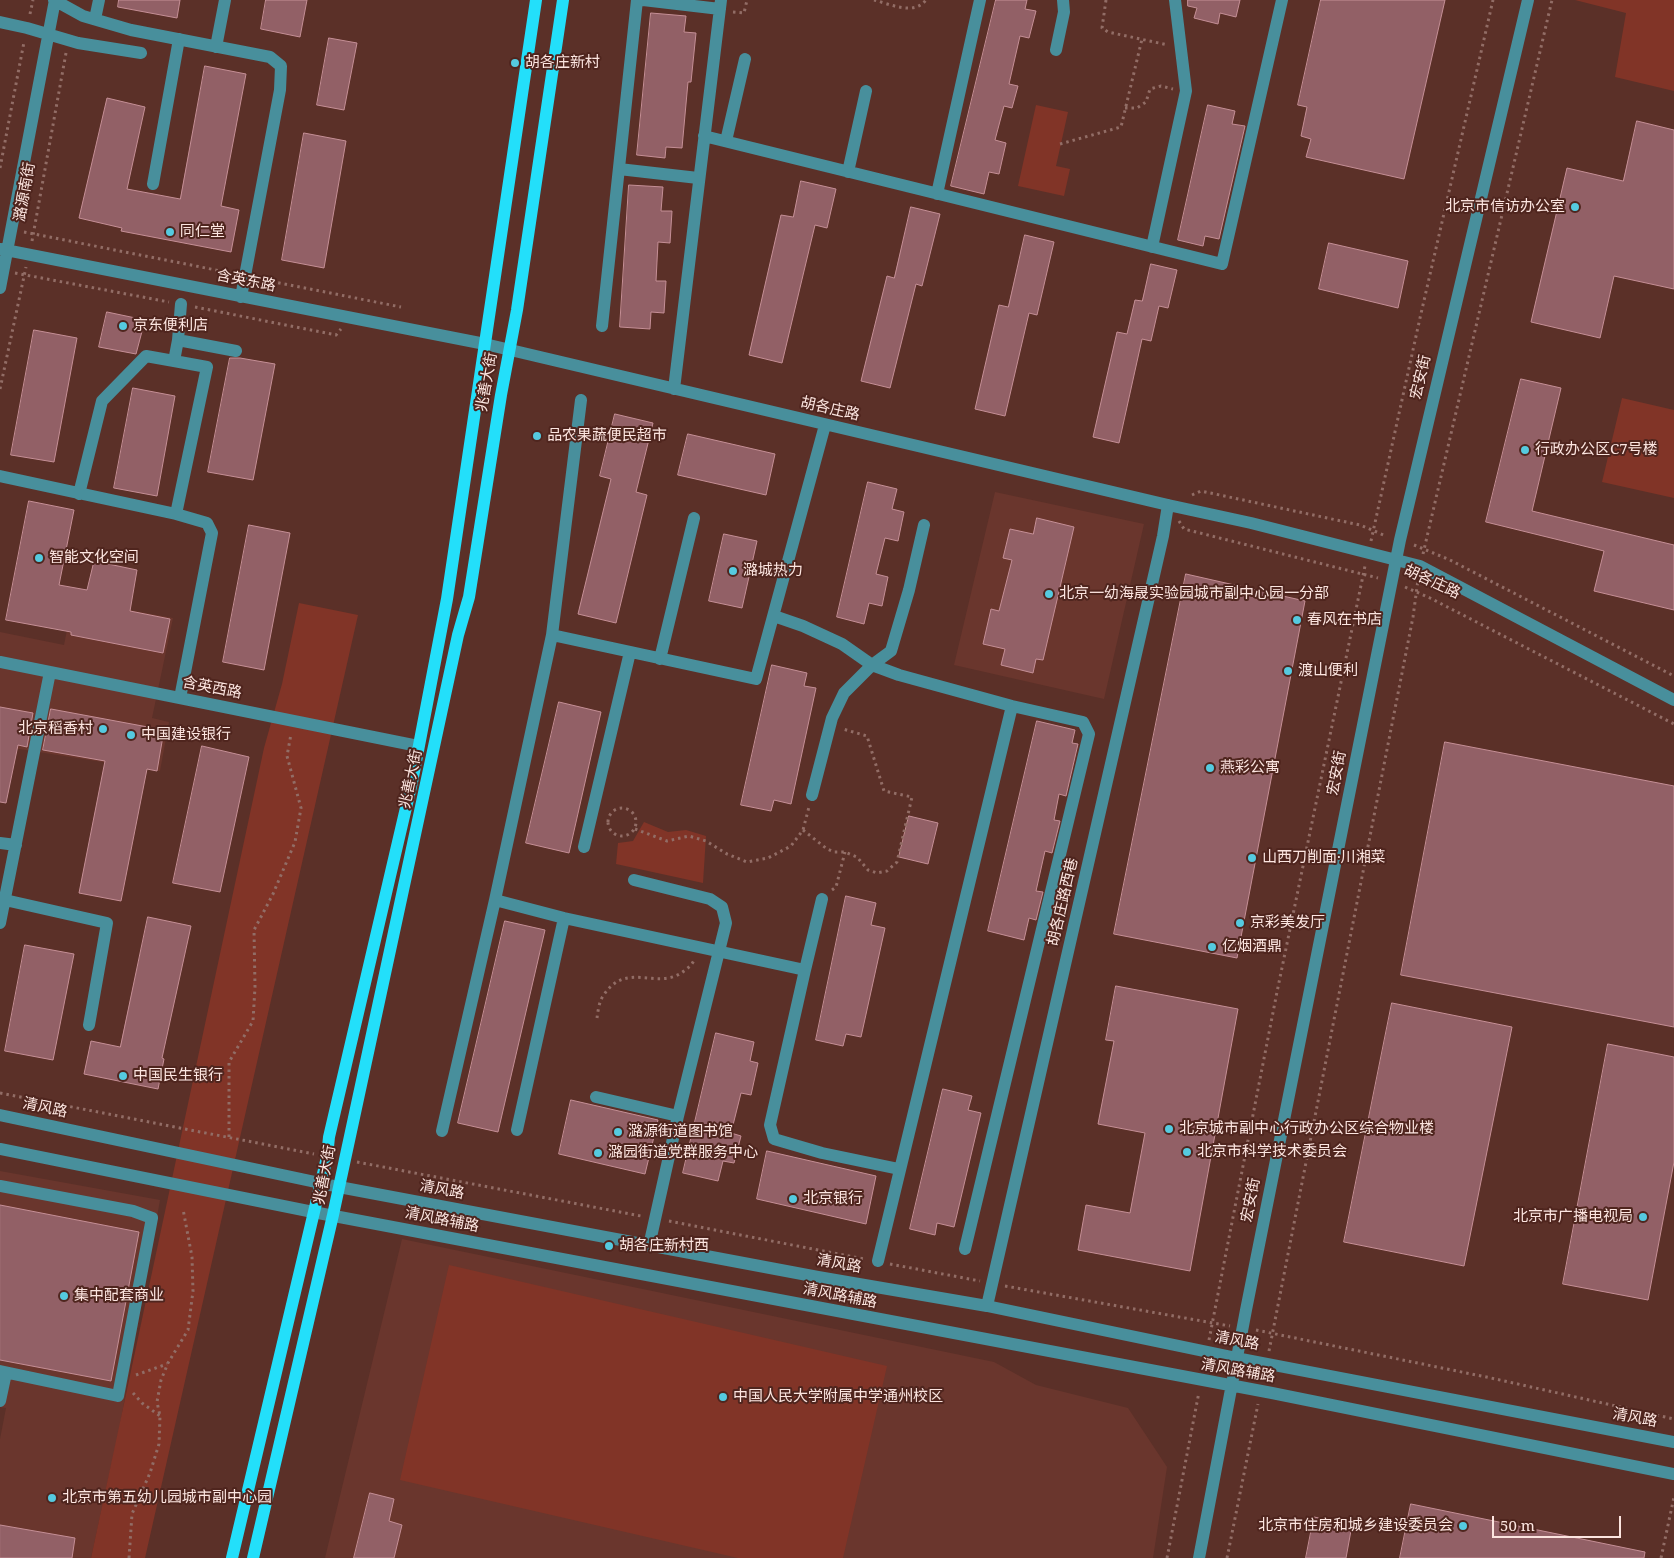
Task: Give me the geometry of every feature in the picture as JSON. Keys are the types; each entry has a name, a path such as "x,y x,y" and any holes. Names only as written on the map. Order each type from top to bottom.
{"main road":[{"name":"兆善大街","path":"232,1558 412,782 447,599 536,0"},
{"name":"兆善大街","path":"253,1558 333,1215 468,597 517,310 563,0"}],"street":[{"path":"55,0 83,16 131,30 270,57 281,66 280,90 241,296"},
{"name":"潞源南街","path":"0,288 4,250 11,230 55,0"},
{"path":"95,19 99,0"},
{"path":"216,47 225,0"},
{"path":"602,326 637,0"},
{"path":"643,0 720,5 674,389"},
{"path":"937,194 980,0"},
{"path":"1056,50 1064,12 1063,0"},
{"path":"1152,247 1186,92 1174,0"},
{"path":"704,136 1222,264 1282,0"},
{"name":"宏安街","path":"1199,1558 1242,1328 1396,560 1528,0"},
{"path":"0,22 68,40 141,53"},
{"path":"153,184 179,39"},
{"path":"726,141 744,59"},
{"path":"848,172 866,91"},
{"path":"619,170 698,178"},
{"name":"含英东路","path":"4,250 485,344"},
{"path":"174,361 181,304"},
{"path":"178,340 236,350"},
{"name":"胡各庄路","path":"485,344 825,425 1251,523 1420,566 1674,700"},
{"path":"79,494 102,400 146,356 207,367 176,514"},
{"path":"442,1131 495,900 552,635 581,400"},
{"path":"552,635 756,679 825,425"},
{"path":"0,476 176,514 206,523 212,533 180,698"},
{"name":"胡各庄路西巷","path":"987,1306 1161,546 1168,505"},
{"path":"660,659 694,518"},
{"path":"812,795 832,718 844,693 872,665 891,651 909,590 924,525"},
{"path":"774,616 803,626 842,644 872,665 899,675 1012,706 1082,722 1088,734 965,1249"},
{"path":"584,847 630,652"},
{"name":"含英西路","path":"0,662 418,746"},
{"path":"0,922 50,672"},
{"path":"878,1261 1012,706"},
{"path":"0,843 16,845"},
{"path":"634,880 710,899 722,907 726,923 678,1116 649,1246"},
{"path":"822,899 770,1125 774,1139 822,1153 899,1170"},
{"path":"5,900 107,922 89,1025"},
{"path":"495,900 564,918 719,953 805,970"},
{"path":"517,1130 564,918"},
{"path":"596,1097 678,1116"},
{"name":"清风路","path":"0,1115 339,1187 649,1246 987,1306 1237,1358 1674,1442"},
{"name":"清风路辅路","path":"0,1149 313,1212 1261,1392 1674,1474"},
{"path":"0,1186 133,1211 152,1218 118,1396 3,1372 0,1401"}],"path":[{"name":"潞源南街","path":"0,168 33,0"},
{"path":"720,5 744,13 747,0"},
{"path":"874,0 909,9 922,5 926,0"},
{"path":"1106,0 1102,28 1108,32 1180,48"},
{"name":"宏安街","path":"1207,1351 1277,992 1363,573 1374,532 1422,309 1493,0"},
{"path":"1266,1363 1413,617 1420,566 1552,0"},
{"path":"1060,144 1121,127 1142,39"},
{"name":"潞源南街","path":"0,388 34,234 68,40"},
{"path":"1125,108 1137,108 1146,102 1150,88 1161,86 1186,92"},
{"name":"含英东路","path":"11,230 401,307"},
{"name":"胡各庄路","path":"1168,505 1184,529 1363,573 1416,591 1674,724"},
{"path":"228,1137 229,1062 253,1021 255,987 254,930 273,894 295,842 300,808 287,756 293,721"},
{"path":"803,830 827,849 834,852 845,852 857,857 868,870 877,873 887,871 897,862 912,797 884,791 867,736 838,728 828,734"},
{"path":"635,829 666,841 689,836 706,841 726,854 747,862 768,858 792,846 803,830 812,795"},
{"path":"617,808 627,808 636,819 635,829 624,837 615,835 608,828 610,814 617,808"},
{"path":"822,899 836,887 845,852"},
{"path":"596,1018 602,997 613,983 630,976 670,979 682,973 693,963 697,948"},
{"name":"清风路","path":"0,1093 326,1156"},
{"name":"清风路","path":"344,1160 992,1283 1272,1333 1491,1378 1674,1419"},
{"path":"129,1558 132,1514 150,1473 159,1444 160,1416 158,1402 161,1380 168,1363 188,1330 193,1291 192,1257 183,1209"},
{"path":"160,1416 142,1403 121,1380 168,1363"},
{"path":"1167,1558 1202,1381"},
{"path":"1227,1558 1261,1392"},
{"path":"1661,1558 1674,1497"}],"shaded area":[{"path":"1575,0 1674,0 1674,91 1615,77 1626,13"},
{"path":"1036,105 1068,112 1056,166 1070,169 1064,196 1018,186"},
{"path":"1622,398 1674,410 1674,498 1602,482"},
{"name":"北京一幼海晟实验园城市副中心园一分部","path":"995,492 1144,524 1104,699 954,665"},
{"path":"73,600 173,618 152,718 169,722 160,771 0,746 0,632 64,645"},
{"path":"299,603 358,615 145,1558 91,1558 264,748 282,684"},
{"path":"644,822 668,832 686,830 706,836 703,883 616,864 618,843 633,841"},
{"path":"0,1171 160,1200 119,1431 91,1558 0,1558 0,1439 6,1408 0,1407"},
{"name":"中国人民大学附属中学通州校区","path":"402,1239 994,1362 1036,1385 1128,1408 1167,1467 1153,1558 325,1558"},
{"path":"449,1265 887,1366 843,1558 738,1558 400,1480"}],"building":[{"path":"119,0 180,0 177,18 118,7"},
{"path":"266,0 307,0 300,37 261,29"},
{"path":"996,0 1027,0 1025,9 1036,11 1029,38 1020,36 1009,84 1018,86 1012,108 1004,106 995,140 1006,143 999,174 989,172 984,194 951,186"},
{"path":"1188,0 1240,0 1236,17 1220,13 1218,24 1194,18 1197,8 1188,6"},
{"path":"1321,0 1445,0 1404,179 1306,157 1311,139 1301,136 1307,107 1298,105"},
{"path":"651,13 686,16 684,32 696,33 691,82 688,82 682,148 666,147 665,158 637,155"},
{"path":"329,38 357,43 344,110 317,105"},
{"path":"205,66 246,74 221,206 239,210 231,252 121,231 122,228 79,218 107,98 145,107 127,189 180,199"},
{"path":"1208,105 1235,111 1232,124 1245,126 1219,239 1205,236 1203,246 1178,240"},
{"path":"1637,121 1674,130 1674,289 1614,276 1600,338 1531,322 1567,168 1623,181"},
{"path":"304,133 346,141 324,268 282,260"},
{"path":"801,181 836,189 827,228 815,225 782,363 749,355 781,215 793,217"},
{"path":"629,185 663,187 661,211 672,211 670,243 658,242 656,281 666,281 664,313 651,312 650,329 620,327"},
{"path":"911,207 940,214 922,286 916,284 890,388 861,381 887,276 894,278"},
{"path":"1025,235 1054,242 1037,315 1029,313 1005,416 975,409 999,305 1008,307"},
{"path":"1329,243 1408,261 1398,308 1319,289"},
{"path":"1151,264 1177,270 1168,308 1159,306 1151,341 1142,339 1119,443 1093,437 1117,332 1127,334 1135,300 1142,301"},
{"path":"107,312 145,320 136,354 99,347"},
{"path":"34,330 77,338 54,462 11,455"},
{"path":"230,358 275,364 253,480 208,472"},
{"name":"行政办公区C7号楼","path":"1521,379 1561,388 1532,511 1674,545 1674,610 1594,591 1604,551 1486,522"},
{"path":"133,388 175,396 157,496 114,488"},
{"path":"615,414 653,423 636,492 647,495 616,623 578,614 611,479 600,476"},
{"path":"688,434 775,454 766,495 678,475"},
{"path":"868,482 897,489 892,509 904,512 898,541 885,538 876,574 888,577 882,606 869,603 864,624 837,617"},
{"path":"29,501 74,510 59,585 87,590 94,561 137,570 130,611 170,619 163,653 71,635 71,632 6,620"},
{"path":"1037,518 1074,527 1043,660 1036,659 1033,673 1001,665 1005,649 983,644 991,609 999,611 1012,560 1003,558 1010,529 1033,534"},
{"path":"249,525 290,533 264,670 223,662"},
{"name":"潞城热力","path":"724,534 757,541 742,608 709,601"},
{"name":"燕彩公寓","path":"1186,574 1305,601 1237,958 1114,934"},
{"path":"772,665 807,673 804,686 816,688 791,804 774,800 771,811 741,805"},
{"path":"559,702 601,712 569,853 526,843"},
{"path":"0,707 33,713 27,747 18,745 6,803 0,802"},
{"path":"51,709 164,730 157,771 147,769 121,901 79,893 105,761 43,750"},
{"path":"1037,721 1075,730 1072,743 1078,744 1066,796 1059,794 1054,820 1060,821 1052,853 1045,851 1036,891 1043,892 1036,920 1029,918 1024,940 988,931"},
{"path":"1445,742 1674,786 1674,1027 1401,975"},
{"path":"202,746 249,757 220,892 173,883"},
{"path":"909,816 938,823 928,864 899,857"},
{"path":"846,896 876,903 871,925 885,928 861,1037 846,1034 843,1046 816,1040"},
{"path":"148,917 191,926 162,1058 164,1059 158,1089 84,1074 91,1041 120,1047"},
{"path":"505,921 545,930 498,1132 458,1123"},
{"path":"25,945 74,954 53,1060 5,1051"},
{"name":"北京城市副中心行政办公区综合物业楼","path":"1116,986 1238,1009 1190,1271 1078,1250 1086,1205 1130,1213 1145,1133 1098,1124 1114,1041 1106,1040"},
{"path":"1392,1003 1512,1027 1464,1266 1344,1242"},
{"path":"716,1033 754,1042 750,1061 758,1063 751,1095 741,1093 731,1133 741,1136 734,1163 723,1161 718,1181 683,1173"},
{"path":"1608,1044 1674,1057 1674,1162 1648,1300 1563,1284"},
{"path":"943,1089 972,1096 968,1110 981,1113 954,1227 937,1223 935,1235 910,1229"},
{"path":"571,1100 658,1120 645,1174 559,1154"},
{"path":"767,1151 876,1176 866,1224 757,1199"},
{"name":"集中配套商业","path":"0,1205 139,1232 111,1381 0,1360"},
{"path":"370,1493 394,1499 389,1521 402,1525 394,1558 354,1558"},
{"name":"北京市住房和城乡建设委员会","path":"1411,1504 1645,1552 1644,1558 1400,1558"},
{"name":"北京市住房和城乡建设委员会","path":"1314,1517 1352,1525 1346,1558 1306,1558"},
{"path":"0,1525 75,1538 72,1558 0,1558"}],"place":[{"name":"胡各庄新村","path":"515,63"},
{"name":"北京市信访办公室","path":"1575,207"},
{"name":"同仁堂","path":"170,232"},
{"name":"京东便利店","path":"123,326"},
{"name":"品农果蔬便民超市","path":"537,436"},
{"name":"行政办公区C7号楼","path":"1525,450"},
{"name":"智能文化空间","path":"39,558"},
{"name":"潞城热力","path":"733,571"},
{"name":"北京一幼海晟实验园城市副中心园一分部","path":"1049,594"},
{"name":"春风在书店","path":"1297,620"},
{"name":"渡山便利","path":"1288,671"},
{"name":"北京稻香村","path":"103,729"},
{"name":"中国建设银行","path":"131,735"},
{"name":"燕彩公寓","path":"1210,768"},
{"name":"山西刀削面·川湘菜","path":"1252,858"},
{"name":"京彩美发厅","path":"1240,923"},
{"name":"亿烟酒鼎","path":"1212,947"},
{"name":"中国民生银行","path":"123,1076"},
{"name":"北京城市副中心行政办公区综合物业楼","path":"1169,1129"},
{"name":"潞源街道图书馆","path":"618,1132"},
{"name":"北京市科学技术委员会","path":"1187,1152"},
{"name":"潞园街道党群服务中心","path":"598,1153"},
{"name":"北京银行","path":"793,1199"},
{"name":"北京市广播电视局","path":"1643,1217"},
{"name":"胡各庄新村西","path":"609,1246"},
{"name":"集中配套商业","path":"64,1296"},
{"name":"中国人民大学附属中学通州校区","path":"723,1397"},
{"name":"北京市第五幼儿园城市副中心园","path":"52,1498"},
{"name":"北京市住房和城乡建设委员会","path":"1463,1526"}]}
